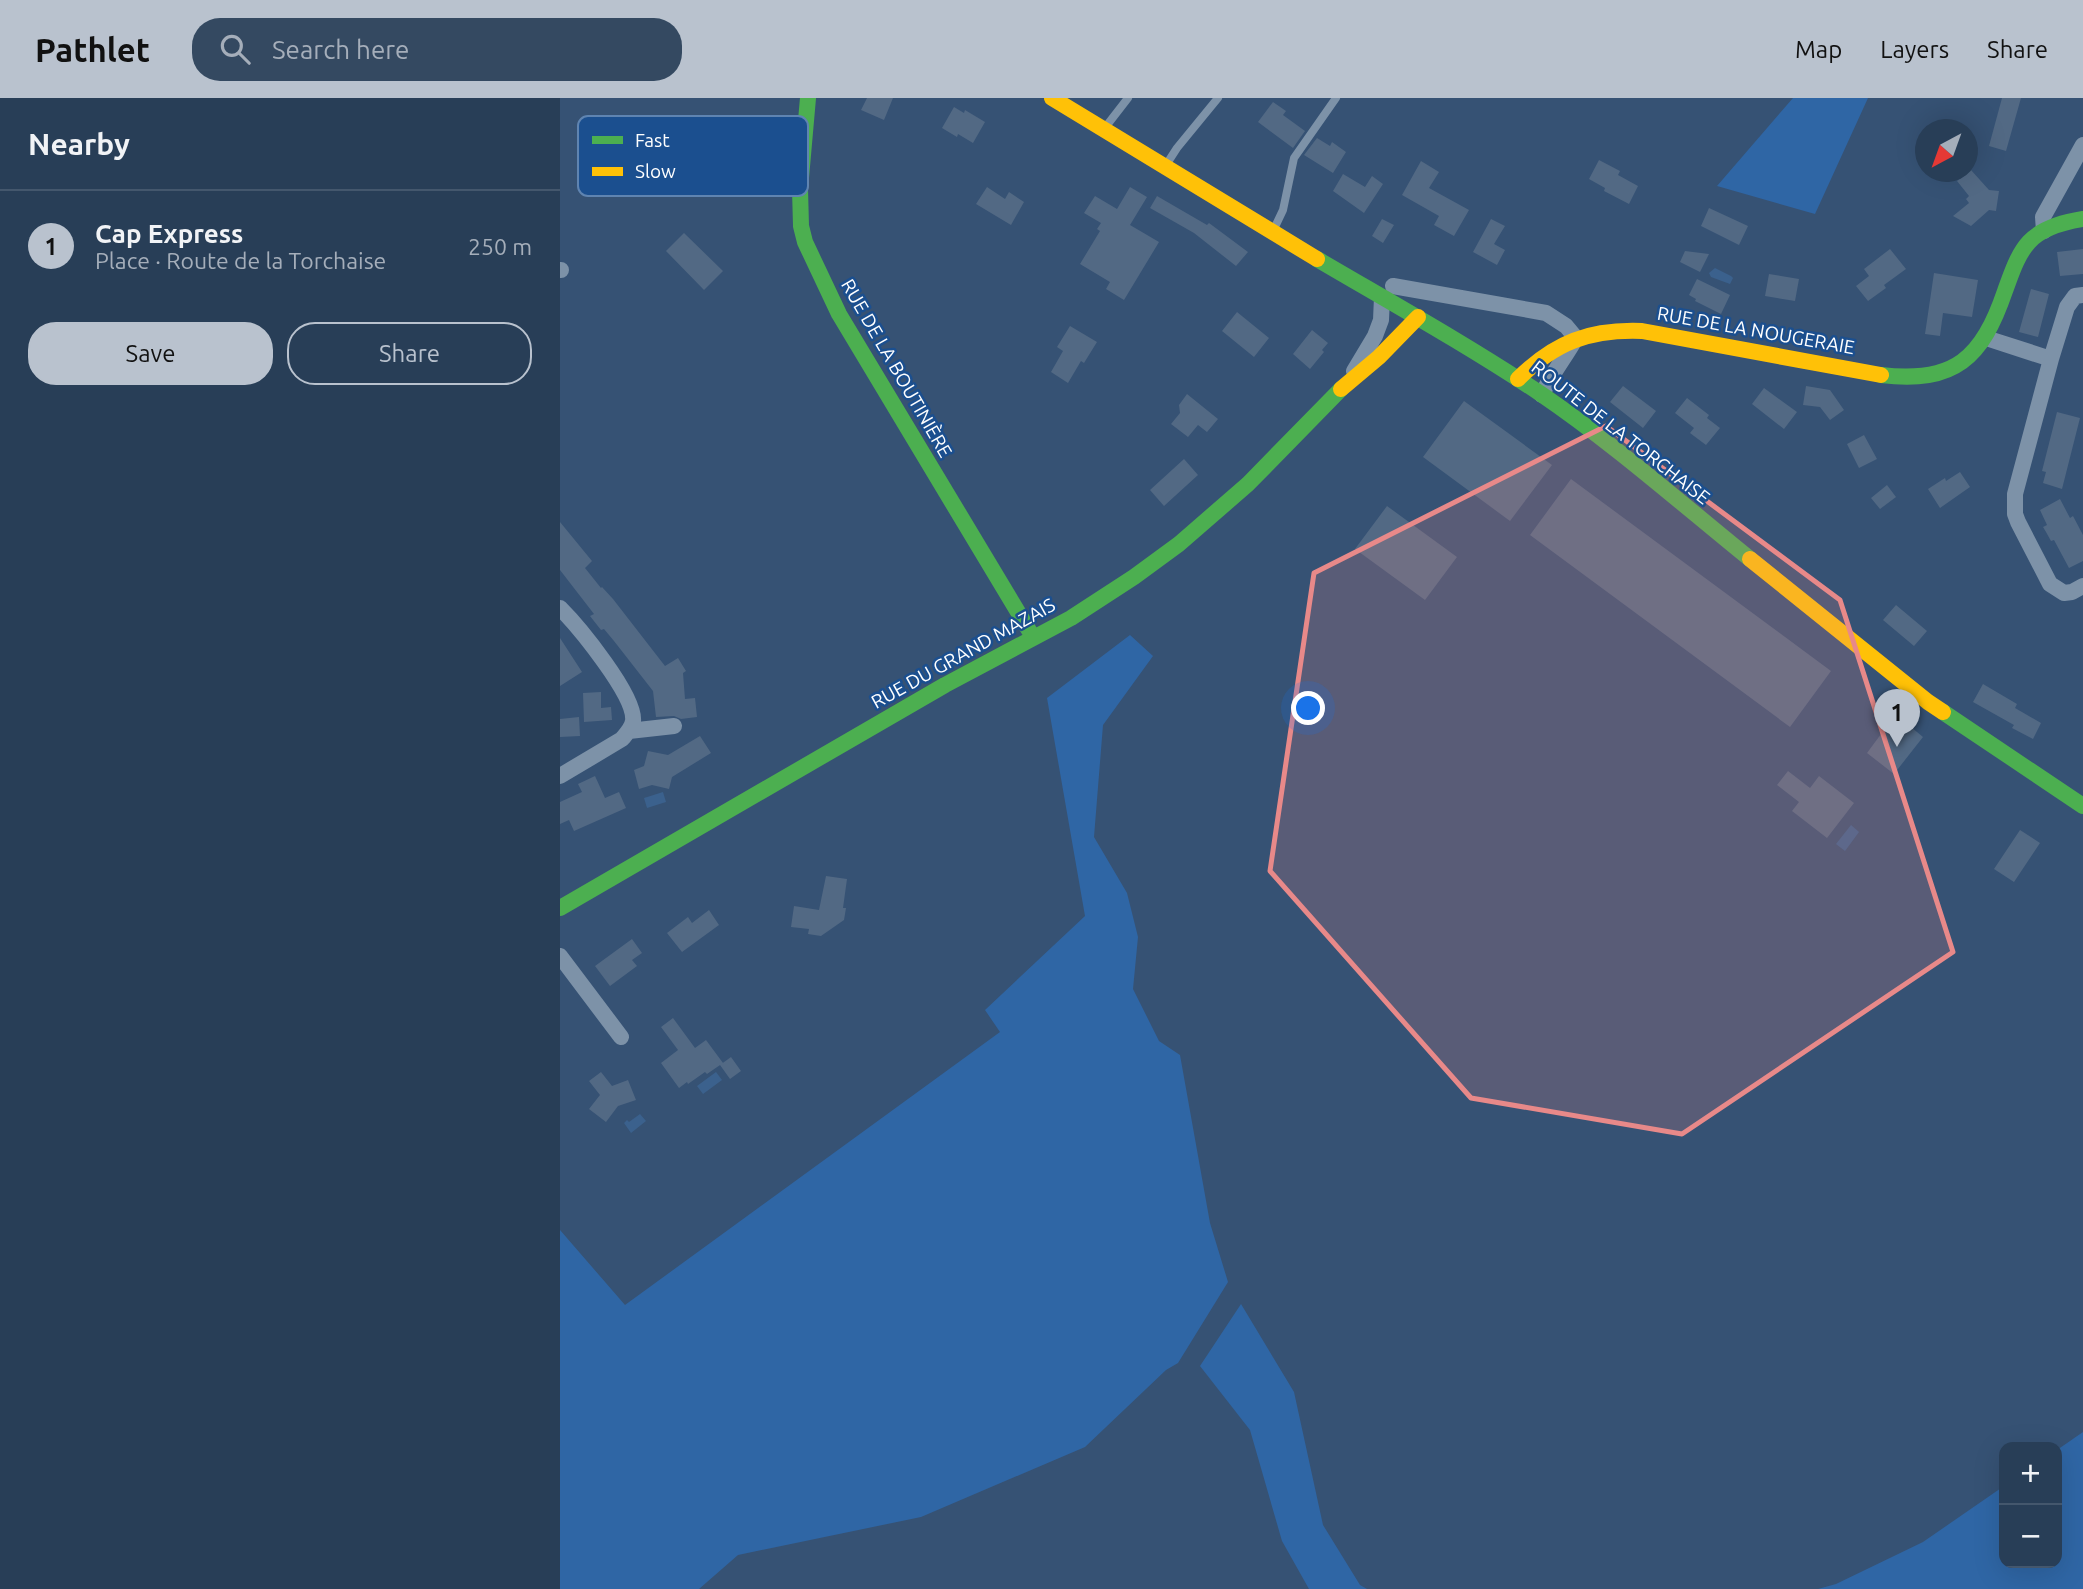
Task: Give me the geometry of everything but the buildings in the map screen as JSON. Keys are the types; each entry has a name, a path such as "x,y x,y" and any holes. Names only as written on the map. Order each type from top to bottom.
{"street":[{"name":"RUE DE LA BOUTINIÈRE","path":"806,116 808,98"},
{"name":"ROUTE DE LA TORCHAISE","path":"1052,98 1272,232 1388,291 1418,317 1542,395 1602,440 1927,702 2083,804"},
{"path":"2083,145 2043,217 2044,231 2058,224 2083,219"},
{"name":"RUE DE LA BOUTINIÈRE","path":"800,196 801,226 805,242 839,314 1033,638"},
{"name":"RUE DE LA NOUGERAIE","path":"1518,379 1558,345 1576,338 1622,329 1879,374 1910,376 1945,372 1968,358 1986,338 2017,260 2032,240 2044,231"},
{"name":"RUE DU GRAND MAZAIS","path":"1348,382 1375,336 1388,291"},
{"path":"1388,291 1546,313 1556,318 1576,338 1542,395"},
{"path":"2083,295 2075,296 2067,307 2015,494 2015,514 2050,584 2063,593 2083,586"},
{"name":"RUE DU GRAND MAZAIS","path":"560,908 910,705 1081,611 1134,577 1179,544 1248,484 1348,382 1379,357 1418,317"},
{"path":"1986,338 2052,359"},
{"path":"560,608 617,680 631,707 633,720 622,739 560,776"},
{"path":"629,731 674,726"},
{"path":"560,956 621,1037"}],"lane":[{"path":"1104,129 1128,98"},
{"path":"1165,167 1218,98"},
{"path":"1272,232 1283,210 1294,158 1336,98"}],"highlighted area":[{"path":"1606,426 1840,600 1953,952 1682,1134 1471,1098 1270,871 1314,573"}],"shaded area":[{"path":"1793,98 1868,98 1815,214 1717,186"},
{"path":"1715,268 1733,278 1730,284 1711,277 1709,273"},
{"path":"1130,635 1153,656 1103,725 1094,837 1127,893 1138,937 1133,989 1159,1041 1180,1055 1210,1223 1228,1282 1178,1363 1166,1370 1085,1447 921,1517 738,1555 699,1589 560,1589 560,1230 625,1305 1000,1032 985,1010 1085,916 1047,698"},
{"path":"663,792 666,802 647,808 644,798"},
{"path":"1851,825 1859,832 1845,851 1836,844"},
{"path":"716,1072 722,1080 703,1094 697,1086"},
{"path":"640,1114 646,1121 631,1133 624,1123"},
{"path":"1241,1304 1294,1392 1323,1525 1360,1585 1367,1589 1309,1589 1282,1541 1250,1430 1200,1366"},
{"path":"2083,1432 2083,1589 1818,1589 1836,1584 1923,1542 1999,1489 1999,1568 2062,1568 2062,1447"}],"traffic: fast":[{"path":"806,116 808,98"},
{"path":"800,196 801,226 805,242 839,314 1033,637"},
{"path":"1881,375 1928,375 1947,370 1962,362 1986,334 2018,259 2029,242 2054,226 2083,219"},
{"path":"1317,259 1541,394 1621,453 1750,559"},
{"path":"560,908 945,685 1071,618 1134,577 1179,544 1248,484 1341,389"},
{"path":"1943,712 2083,806"}],"traffic: slow":[{"path":"1052,98 1317,259"},
{"path":"1341,389 1379,357 1418,317"},
{"path":"1518,379 1546,356 1574,340 1623,331 1642,331 1881,375"},
{"path":"1750,559 1943,712"}],"place":[{"name":"Cap Express","path":"1897,747"}]}
